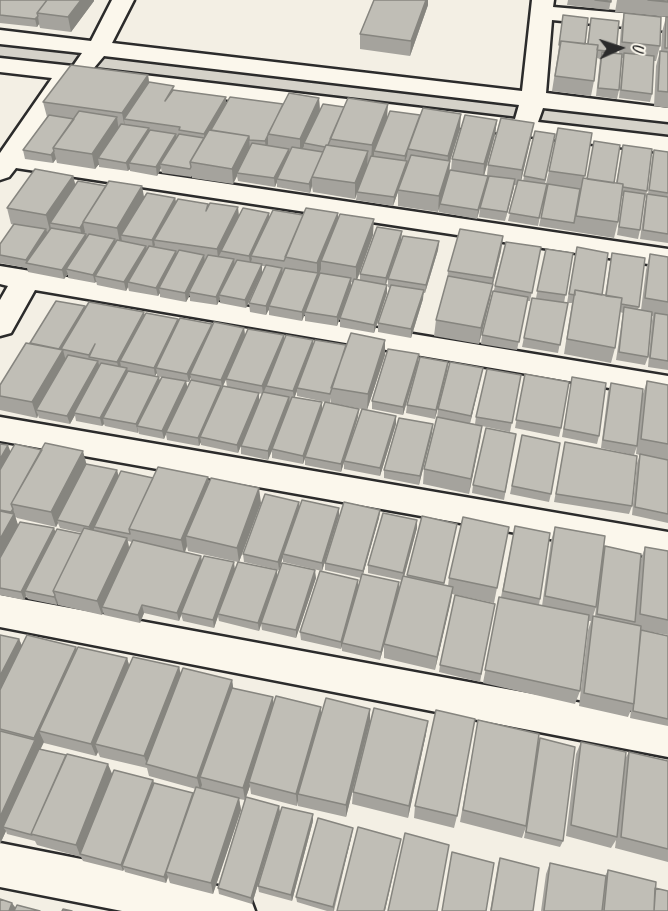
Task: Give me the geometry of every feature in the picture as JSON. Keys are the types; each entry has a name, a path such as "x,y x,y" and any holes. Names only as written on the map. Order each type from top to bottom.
{"street":[{"path":"123,0 97,50 72,72 5,166 668,258"},
{"path":"524,128 533,100 543,6 668,24"},
{"path":"0,91 9,66 6,38 668,115"},
{"path":"9,66 668,145"},
{"path":"0,326 13,278 668,387"},
{"path":"0,429 668,546"},
{"path":"0,611 668,738"},
{"path":"0,865 233,911"}],"shaded area":[{"path":"0,37 668,115 668,145 0,65"}],"building":[{"path":"0,0 47,0 35,19 0,15"},
{"path":"47,0 81,0 68,17 37,13"},
{"path":"374,0 426,0 411,41 360,34"},
{"path":"624,13 661,17 660,46 622,42"},
{"path":"563,15 588,18 585,44 561,41 559,45"},
{"path":"666,17 668,17 668,48 665,48"},
{"path":"591,18 619,21 616,52 597,50 598,45 588,44"},
{"path":"561,41 598,45 594,81 555,76"},
{"path":"660,51 668,52 668,92 658,91"},
{"path":"602,52 622,54 619,90 598,88"},
{"path":"624,53 654,56 652,94 621,90"},
{"path":"71,65 148,75 122,113 43,102"},
{"path":"149,82 174,86 165,101 173,90 226,97 204,134 179,130 180,127 124,119"},
{"path":"289,93 319,98 300,139 268,134"},
{"path":"230,97 283,104 265,141 249,140 249,136 211,130"},
{"path":"348,98 388,104 372,145 330,139"},
{"path":"323,104 344,107 328,145 325,147 304,143"},
{"path":"423,108 461,114 448,156 408,149"},
{"path":"79,111 117,117 92,154 53,148"},
{"path":"390,111 420,115 405,156 374,151"},
{"path":"49,115 74,119 53,148 54,151 51,155 23,150"},
{"path":"465,115 497,120 484,164 452,159"},
{"path":"501,118 534,123 522,170 488,165"},
{"path":"121,124 149,128 126,163 98,158"},
{"path":"558,128 592,133 585,176 549,171"},
{"path":"150,130 176,134 156,167 129,163"},
{"path":"209,130 249,136 232,169 190,162"},
{"path":"535,131 555,134 545,180 524,176"},
{"path":"179,134 204,138 190,162 190,169 160,164"},
{"path":"594,141 620,145 614,183 587,179"},
{"path":"252,143 289,149 274,178 237,173"},
{"path":"326,145 368,151 355,183 312,177"},
{"path":"623,145 652,149 647,191 623,187 623,184 617,183"},
{"path":"292,147 323,152 309,184 277,179"},
{"path":"654,150 668,152 668,193 649,190"},
{"path":"411,155 450,161 439,196 398,190"},
{"path":"371,156 407,161 394,197 357,192"},
{"path":"35,169 73,176 46,215 7,208"},
{"path":"450,170 488,176 478,210 440,204"},
{"path":"489,176 515,179 507,212 480,208"},
{"path":"583,178 623,184 618,222 576,216"},
{"path":"518,180 547,184 539,218 509,213"},
{"path":"78,181 106,186 80,228 50,223"},
{"path":"109,181 142,186 117,228 83,222"},
{"path":"548,184 580,189 574,223 541,218"},
{"path":"624,191 645,194 640,230 619,227"},
{"path":"147,193 175,198 152,240 121,235"},
{"path":"647,194 668,197 668,234 643,230"},
{"path":"178,199 208,204 206,211 210,203 238,207 217,249 154,240"},
{"path":"243,208 269,213 249,256 221,251"},
{"path":"306,208 338,213 317,263 285,257"},
{"path":"273,210 303,215 284,261 251,256"},
{"path":"340,214 374,219 356,267 321,261"},
{"path":"14,224 46,229 26,260 0,255 0,244"},
{"path":"377,227 402,231 386,278 360,274"},
{"path":"51,228 86,234 62,270 26,263"},
{"path":"460,229 503,236 493,278 448,271"},
{"path":"89,234 115,239 93,275 66,269"},
{"path":"403,236 439,241 426,285 388,279"},
{"path":"117,240 146,246 124,282 95,276"},
{"path":"506,242 541,247 532,293 495,286"},
{"path":"149,246 176,251 156,288 128,282"},
{"path":"577,247 608,253 602,295 575,290 575,295 569,294"},
{"path":"546,249 573,253 566,295 537,291"},
{"path":"179,250 204,255 185,293 159,288"},
{"path":"612,253 645,258 639,307 621,304 622,298 606,296"},
{"path":"650,254 668,257 668,302 645,298"},
{"path":"208,255 234,259 216,297 189,292"},
{"path":"237,260 262,264 245,300 219,295"},
{"path":"266,265 282,268 266,306 249,303"},
{"path":"285,268 318,273 302,312 269,306"},
{"path":"320,273 351,278 337,317 305,312"},
{"path":"448,276 493,284 481,328 436,320"},
{"path":"354,279 387,285 374,325 340,318"},
{"path":"391,285 424,290 411,329 378,323"},
{"path":"575,290 622,298 615,348 567,339"},
{"path":"493,291 528,297 519,342 482,335"},
{"path":"532,298 568,303 560,345 524,338"},
{"path":"56,301 85,306 59,349 30,343"},
{"path":"89,302 144,312 117,362 89,357 95,344 89,355 61,349"},
{"path":"624,307 652,312 648,357 619,352"},
{"path":"146,313 178,319 154,368 120,361"},
{"path":"655,313 668,315 668,361 650,358"},
{"path":"180,318 212,324 187,374 156,368"},
{"path":"214,322 244,328 221,380 190,374"},
{"path":"248,329 284,335 262,386 226,379"},
{"path":"351,333 385,340 368,394 331,388"},
{"path":"286,335 313,340 293,391 266,386"},
{"path":"315,340 346,345 330,394 297,388"},
{"path":"26,343 63,350 32,402 0,396 0,385"},
{"path":"388,349 419,354 403,407 372,401"},
{"path":"68,355 98,361 67,416 36,410"},
{"path":"420,357 448,362 436,410 407,405"},
{"path":"450,362 483,368 471,416 438,409"},
{"path":"101,363 127,368 100,418 74,413"},
{"path":"487,369 521,375 512,423 476,417"},
{"path":"128,371 159,377 136,424 103,418"},
{"path":"525,374 569,382 561,428 516,420"},
{"path":"162,377 186,381 162,431 137,426"},
{"path":"572,377 606,383 599,436 564,429"},
{"path":"191,380 221,386 198,438 166,432"},
{"path":"647,381 668,385 668,444 641,439"},
{"path":"611,383 643,389 637,446 603,440"},
{"path":"223,386 259,393 237,445 200,437"},
{"path":"263,392 289,397 268,451 241,446"},
{"path":"292,397 322,402 303,456 272,449"},
{"path":"325,402 359,409 341,464 305,457"},
{"path":"362,409 396,416 380,468 344,461"},
{"path":"437,417 482,426 471,479 424,469"},
{"path":"399,418 433,424 420,476 384,470"},
{"path":"486,428 516,434 505,492 473,485"},
{"path":"522,435 560,443 551,494 512,486"},
{"path":"565,442 637,456 632,506 556,494"},
{"path":"45,443 83,451 51,512 11,504"},
{"path":"0,444 8,445 0,459"},
{"path":"15,444 42,450 11,504 13,509 11,512 0,510 0,470"},
{"path":"640,454 668,460 668,514 635,507"},
{"path":"86,464 117,470 89,527 57,520"},
{"path":"158,467 208,477 181,540 129,529"},
{"path":"121,471 153,478 129,529 130,534 94,527"},
{"path":"211,478 259,488 237,548 186,536"},
{"path":"265,494 299,502 278,562 243,554"},
{"path":"302,500 339,508 322,563 283,554"},
{"path":"344,502 380,510 363,571 325,563"},
{"path":"0,511 14,514 0,539"},
{"path":"383,513 417,520 403,573 368,565"},
{"path":"422,516 457,524 444,583 407,575"},
{"path":"463,517 509,527 497,588 449,578"},
{"path":"20,522 54,528 21,592 0,588 0,558"},
{"path":"515,526 550,533 540,599 503,591"},
{"path":"555,527 605,536 596,607 545,596"},
{"path":"84,528 127,538 97,601 53,591"},
{"path":"57,529 81,534 53,591 54,597 25,591"},
{"path":"133,540 201,556 177,613 142,605 138,615 102,607"},
{"path":"605,546 641,554 635,622 597,614"},
{"path":"645,547 668,551 668,620 640,614"},
{"path":"204,556 234,562 213,620 181,613"},
{"path":"238,562 277,570 258,623 218,614"},
{"path":"282,563 315,570 296,630 261,623"},
{"path":"320,571 358,580 341,642 300,632"},
{"path":"362,574 399,582 381,652 342,643"},
{"path":"403,576 453,587 437,657 384,644"},
{"path":"455,595 495,604 481,674 440,665"},
{"path":"499,597 589,615 580,691 485,670"},
{"path":"593,616 641,626 634,704 584,693"},
{"path":"641,630 668,636 668,719 633,711"},
{"path":"0,635 19,639 0,676"},
{"path":"27,635 76,647 34,738 0,729 0,690"},
{"path":"78,647 127,658 91,744 39,731"},
{"path":"133,657 179,667 144,756 95,744"},
{"path":"183,668 232,680 197,778 146,764"},
{"path":"232,688 273,697 243,788 200,777"},
{"path":"276,696 321,707 296,794 249,782"},
{"path":"326,698 370,709 346,805 298,794"},
{"path":"374,708 428,721 409,806 353,792"},
{"path":"436,710 475,719 457,816 415,806"},
{"path":"478,720 539,734 526,826 463,810"},
{"path":"0,731 35,740 0,817"},
{"path":"540,738 575,747 563,841 526,832"},
{"path":"581,742 626,752 617,837 571,825"},
{"path":"39,749 66,755 32,835 3,827"},
{"path":"629,752 668,761 668,849 621,837"},
{"path":"67,754 108,764 76,845 31,834"},
{"path":"114,770 153,780 121,865 80,854"},
{"path":"154,783 193,793 164,877 122,866"},
{"path":"196,787 239,798 211,883 166,872"},
{"path":"246,797 279,806 251,898 218,888"},
{"path":"282,807 313,814 291,895 258,886"},
{"path":"318,818 353,828 333,907 296,897"},
{"path":"358,827 401,839 384,911 337,911"},
{"path":"405,833 449,845 437,911 388,911"},
{"path":"452,852 494,863 486,911 442,911"},
{"path":"500,858 539,868 533,911 491,911"},
{"path":"550,863 606,876 602,911 544,911"},
{"path":"608,870 656,882 654,911 604,911"},
{"path":"655,888 668,891 668,911 654,911"},
{"path":"0,899 12,903 9,911 0,911"},
{"path":"17,905 40,911 14,911"}]}
